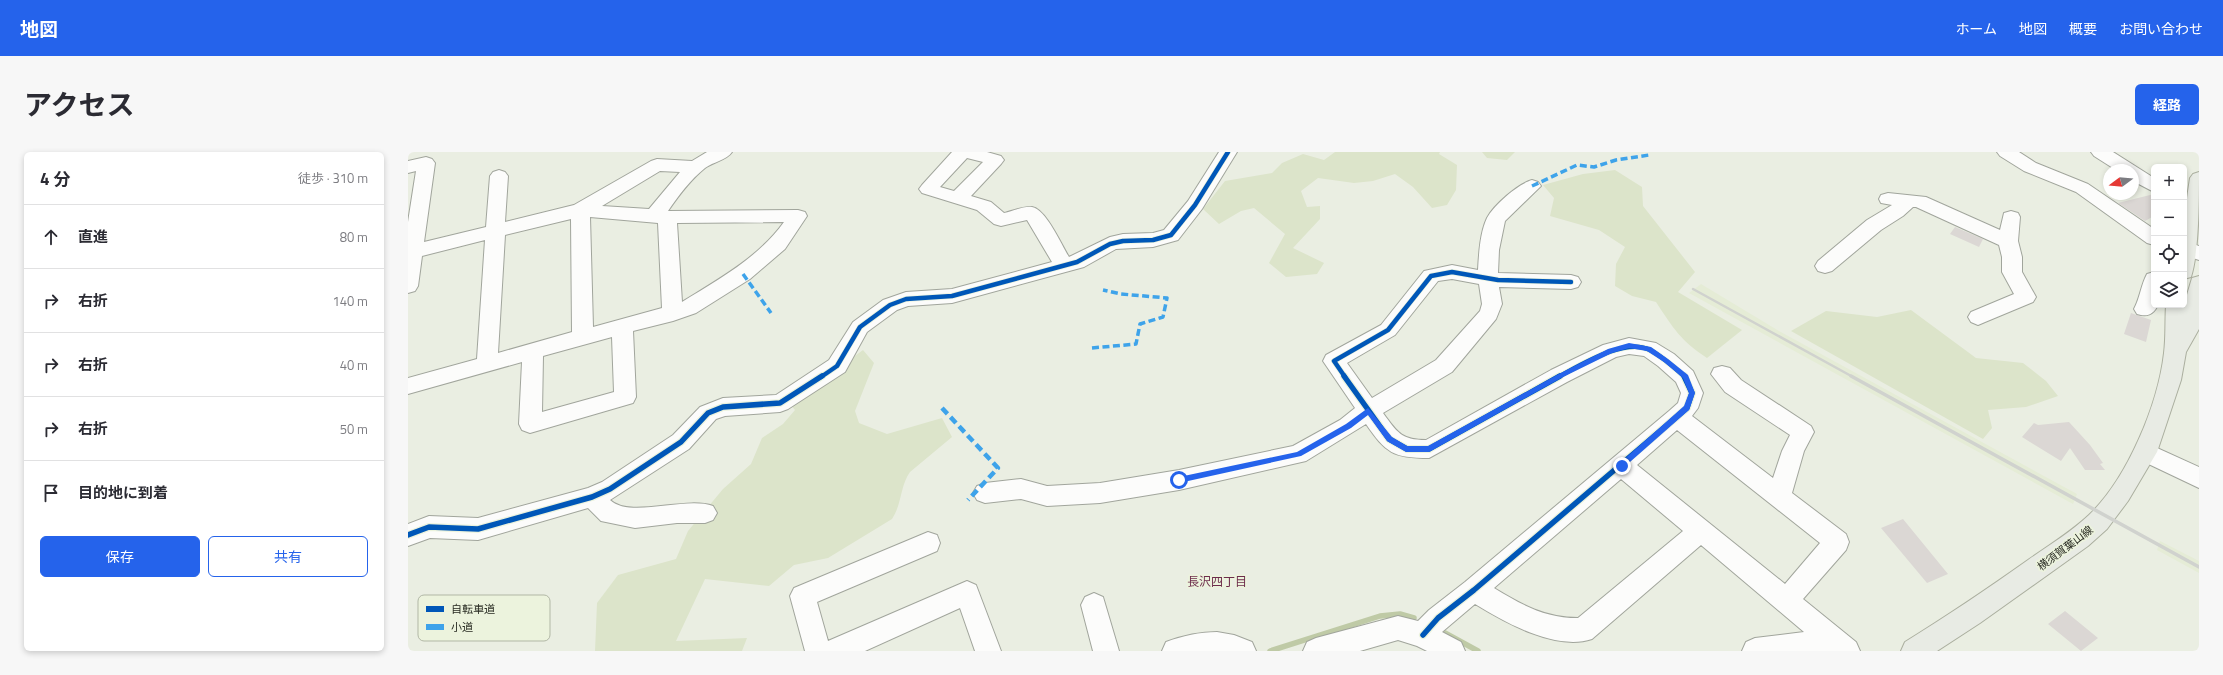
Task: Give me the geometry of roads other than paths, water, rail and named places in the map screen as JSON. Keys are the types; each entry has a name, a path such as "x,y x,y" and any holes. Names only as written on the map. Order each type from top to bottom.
{"main road":[{"path":"2187,263 2191,250 2199,178"},
{"name":"横須賀葉山線","path":"2175,353 2191,325 2199,283"},
{"name":"横須賀葉山線","path":"1925,647 2034,572 2094,526 2120,494 2146,452 2170,380 2175,353 2176,308"}],"street":[{"path":"673,314 660,217 693,167 709,157 723,152"},
{"path":"962,152 928,189 984,206 1001,220 1031,213 1038,220 1064,266"},
{"path":"958,198 995,160 966,152"},
{"path":"408,535 429,527 478,529 592,497 610,488 680,442 708,413 723,407 780,403 837,366 860,327 890,305 906,299 952,296 1077,262 1110,244 1123,241 1153,240 1171,235 1195,205 1228,152"},
{"path":"2006,152 2030,167 2082,188 2151,236"},
{"path":"2100,152 2119,164"},
{"path":"408,167 426,162 411,253 408,286"},
{"path":"411,253 580,210 656,165 693,167"},
{"path":"487,364 499,176"},
{"path":"2139,177 2151,184"},
{"path":"985,493 1020,489 1047,496 1100,493 1186,478 1298,454 1348,426 1368,411 1444,366 1489,314 1492,304 1488,279 1489,250 1496,219 1518,196 1532,186"},
{"path":"1888,199 1907,202 1919,201 2008,241"},
{"path":"1825,266 1874,225 1896,212 1907,202"},
{"path":"408,386 673,314 690,308 744,274 778,244 798,216 660,217 580,210"},
{"path":"580,210 583,338"},
{"path":"1978,317 2026,297 2012,272 2012,257 2008,241 2011,218"},
{"path":"1423,635 1438,618 1474,590 1622,466 1677,417 1687,408 1692,393 1685,377 1649,349 1629,346 1610,351 1559,376 1429,449 1406,449 1389,439 1334,361 1388,330 1431,276 1446,272 1461,272 1488,279 1571,282"},
{"path":"2144,309 2148,305 2151,292"},
{"path":"533,352 530,424 625,397 622,327"},
{"path":"1722,374 1733,386 1803,432 1794,451 1779,496"},
{"path":"1677,417 1837,542 1786,601"},
{"path":"2146,452 2199,478"},
{"path":"1622,466 1699,532 1840,646"},
{"path":"592,497 609,514 635,518 677,513 705,513"},
{"path":"1474,590 1513,614 1558,630 1583,630 1699,532"},
{"path":"818,651 803,596 928,543"},
{"path":"836,651 967,593 988,651"},
{"path":"1094,604 1106,651"},
{"path":"1316,651 1398,628 1423,635 1452,651"},
{"path":"1175,651 1204,644 1235,647 1243,651"},
{"path":"1755,651 1840,646"}],"waterway":[{"path":"1270,651 1380,616 1400,614 1414,618"},
{"path":"1445,633 1478,651"}],"tunnel":[{"path":"2187,206 2199,213"}],"railway":[{"path":"1693,289 1853,377"},
{"path":"1851,376 2199,567"}],"district":[{"name":"長沢四丁目","path":"1217,582"}]}
